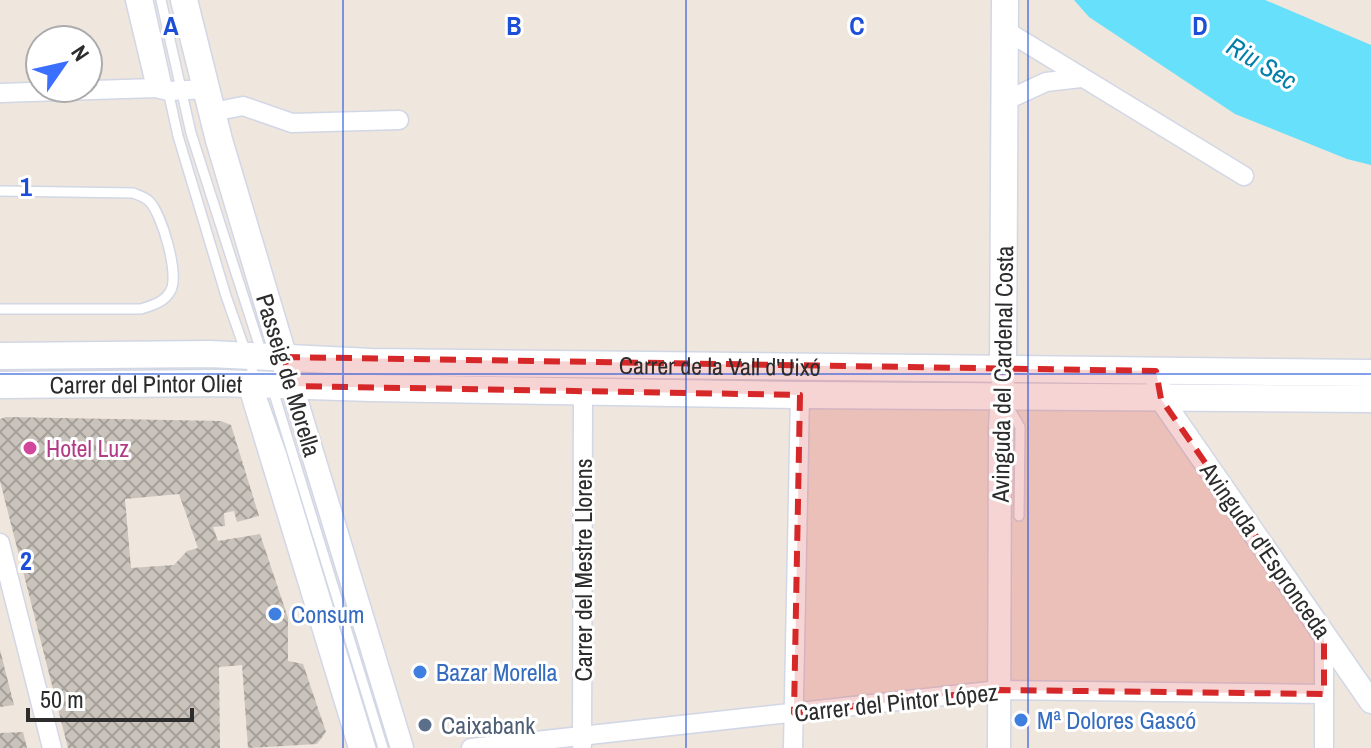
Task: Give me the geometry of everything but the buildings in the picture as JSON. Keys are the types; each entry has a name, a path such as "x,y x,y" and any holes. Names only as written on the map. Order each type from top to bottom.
{"main road":[{"name":"Passeig de Morella","path":"184,0 210,101 264,356 267,385"},
{"name":"Avinguda del Cardenal Costa","path":"1003,370 1005,0"},
{"name":"Carrer del Pintor Oliet","path":"0,356 264,356"},
{"name":"Carrer de la Vall d'Uixó","path":"264,356 371,362 1371,373"},
{"name":"Carrer del Pintor Oliet","path":"0,385 267,385"},
{"name":"Carrer de la Vall d'Uixó","path":"267,385 800,395 1371,399"}],"street":[{"path":"135,0 168,90"},
{"path":"1005,30 1244,176"},
{"path":"1005,101 1046,82 1081,78"},
{"path":"0,93 168,90 243,106 292,123 399,120"},
{"name":"Avinguda del Cardenal Costa","path":"999,748 1003,370"},
{"path":"1156,371 1161,399"},
{"name":"Passeig de Morella","path":"267,385 358,748"},
{"name":"Passeig de Morella","path":"267,385 402,748"},
{"name":"Carrer del Mestre Llorens","path":"582,742 583,391"},
{"path":"793,748 800,395"},
{"name":"Avinguda d'Espronceda","path":"1161,399 1371,701"},
{"path":"0,543 52,748"},
{"path":"1324,634 1324,748"},
{"name":"Carrer del Pintor López","path":"471,748 582,742 794,713 999,690 1324,694"}],"lane":[{"path":"148,0 178,136 226,296 264,356"},
{"path":"161,0 168,90 191,133 264,356 282,455 371,748"},
{"path":"0,191 133,193 148,199 157,213 175,273 171,291 159,303 141,309 0,309"},
{"path":"267,385 383,748"},
{"path":"1003,396 1020,427 1019,516"}],"highlighted area":[{"path":"284,357 1156,371 1161,399 1324,634 1324,694 999,690 794,713 800,395 292,386"}],"water":[{"name":"Riu Sec","path":"1074,0 1265,0 1371,45 1371,165 1347,159 1235,114 1089,17"}],"place":[{"name":"Hotel Luz","path":"30,448"},
{"name":"Consum","path":"275,614"},
{"name":"Bazar Morella","path":"420,672"},
{"name":"Mª Dolores Gascó","path":"1021,720"},
{"name":"Caixabank","path":"425,725"}]}
